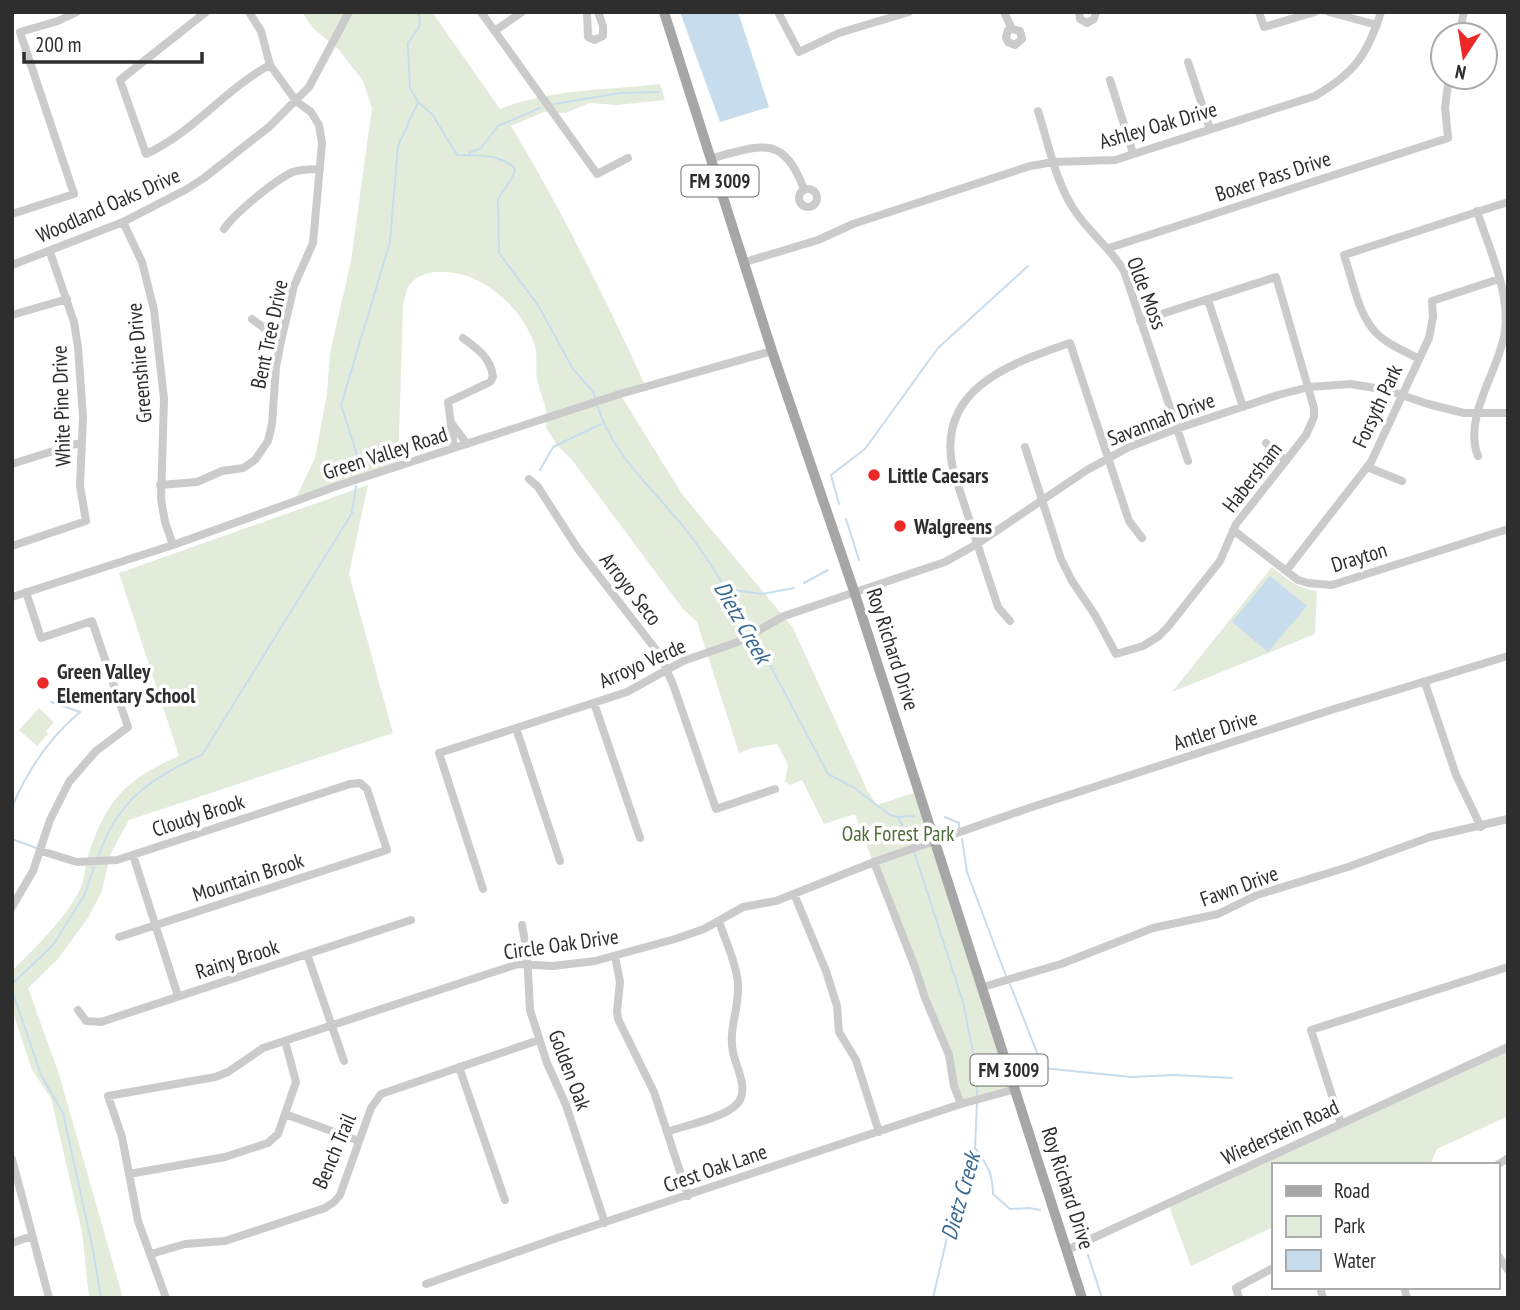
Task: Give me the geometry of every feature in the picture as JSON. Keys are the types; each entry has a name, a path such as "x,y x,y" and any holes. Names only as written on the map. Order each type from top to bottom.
{"main road":[{"name":"Roy Richard Drive","path":"664,12 772,351 854,591 1083,1298"}],"street":[{"path":"12,214 74,194 20,32 77,12"},
{"path":"206,12 120,80 146,154 169,143 270,65"},
{"name":"Bent Tree Drive","path":"160,485 197,482 222,471 243,468 255,460 268,441 281,341 294,286 313,243 322,144 319,125 311,112 296,101 270,65 261,30 249,12"},
{"name":"Woodland Oaks Drive","path":"13,264 50,252 122,222 195,184 269,127 309,88 349,12"},
{"path":"481,12 597,174 628,158"},
{"path":"496,30 522,12"},
{"path":"587,12 588,37 595,40 603,36 598,12"},
{"path":"778,12 799,52 839,33 909,12"},
{"path":"1004,12 1012,29"},
{"path":"1079,12 1080,19 1087,23 1094,19 1096,12"},
{"path":"1259,12 1264,27 1315,12"},
{"path":"1329,12 1377,24"},
{"name":"Ashley Oak Drive","path":"745,262 818,240 853,224 1030,166 1054,162 1115,160 1315,96 1340,81 1366,53 1381,12"},
{"path":"1188,62 1210,129"},
{"path":"1110,80 1133,153"},
{"name":"Boxer Pass Drive","path":"1109,248 1448,138 1448,91"},
{"name":"Olde Moss","path":"1038,111 1073,209 1109,248 1124,271 1188,461"},
{"path":"713,159 758,148 775,148 784,155 804,189"},
{"path":"224,229 236,215 287,175 302,170 320,169"},
{"path":"1419,359 1386,341 1373,329 1361,305 1345,255 1508,202"},
{"path":"1477,211 1499,279 1506,314 1505,334 1484,388 1478,414 1475,439 1478,456"},
{"name":"Greenshire Drive","path":"122,222 142,262 159,341 164,399 160,485 165,522 173,545"},
{"name":"White Pine Drive","path":"12,547 86,521 80,486 82,382 74,322 50,252"},
{"name":"Habersham","path":"1043,500 1061,559 1116,654 1143,646 1159,636 1220,561 1233,530 1306,435 1314,418 1309,387 1276,277 1208,300"},
{"name":"Forsyth Park","path":"1286,571 1367,467 1419,359 1431,328 1432,301 1499,279"},
{"path":"12,315 67,299"},
{"path":"1140,320 1208,300 1243,407"},
{"path":"252,319 281,341"},
{"path":"454,448 448,402 490,382 493,377 483,353 463,338"},
{"path":"1010,621 998,607 950,460 950,439 962,403 977,386 996,373 1027,358 1070,343 1129,522 1142,538"},
{"name":"Green Valley Road","path":"12,597 173,545 340,485 613,396 772,351"},
{"path":"1498,353 1508,357"},
{"name":"Savannah Drive","path":"854,591 945,562 977,544 1107,458 1129,447 1309,387 1351,384 1403,395 1446,409 1478,414 1508,413"},
{"path":"452,424 467,444"},
{"path":"12,464 82,443"},
{"path":"1266,443 1286,461"},
{"path":"1025,447 1043,500"},
{"path":"1367,467 1402,481"},
{"name":"Arroyo Seco","path":"529,479 538,487 578,549 660,654 716,809 775,789"},
{"name":"Drayton","path":"1233,530 1286,571 1308,583 1332,585 1508,529"},
{"name":"Arroyo Verde","path":"483,889 439,754 627,692 667,668 745,638 784,616 854,591"},
{"path":"12,907 24,889 41,851 50,820 69,782 96,751 128,727 92,621 41,638 26,592"},
{"name":"Antler Drive","path":"935,842 1126,776 1508,656"},
{"path":"1425,683 1455,775 1481,827"},
{"path":"594,703 640,838"},
{"path":"516,728 560,861"},
{"name":"Cloudy Brook","path":"41,851 62,859 89,863 117,860 360,783 369,793 387,850"},
{"name":"Fawn Drive","path":"983,987 1061,964 1153,928 1218,914 1257,895 1348,867 1430,837 1508,819"},
{"name":"Circle Oak Drive","path":"129,1174 122,1137 108,1096 215,1077 228,1072 263,1048 508,967 567,965 615,956 685,936 743,907 776,901 874,862 935,842"},
{"name":"Mountain Brook","path":"119,937 387,850"},
{"path":"134,855 178,996"},
{"path":"874,862 949,1055 961,1104"},
{"path":"794,894 826,971 836,1006 839,1032 856,1060 879,1132"},
{"name":"Rainy Brook","path":"78,1010 86,1021 101,1022 411,920"},
{"path":"667,1132 729,1110 741,1097 742,1086 731,1039 738,983 736,968 719,921"},
{"name":"Golden Oak","path":"522,925 528,965 529,1000 539,1040 566,1105 605,1223"},
{"path":"307,954 344,1061"},
{"path":"615,956 620,982 618,1019 650,1081 688,1196"},
{"path":"1340,1124 1311,1030 1508,967"},
{"name":"Bench Trail","path":"151,1254 185,1244 237,1238 326,1208 340,1195 374,1102 381,1094 539,1040"},
{"path":"166,1298 138,1221 129,1174 225,1157 268,1143 278,1134 296,1077 285,1041"},
{"name":"Wiederstein Road","path":"1067,1250 1508,1047"},
{"path":"459,1067 505,1200"},
{"name":"Crest Oak Lane","path":"426,1284 961,1104 1016,1089"},
{"path":"285,1114 359,1141"},
{"path":"12,1159 49,1298"},
{"path":"12,1243 32,1236"},
{"path":"1239,1298 1236,1288 1272,1269"}],"green space":[{"name":"Oak Forest Park","path":"302,12 432,12 500,109 519,102 559,94 660,84 665,100 617,105 590,103 565,113 544,112 511,126 581,253 644,383 620,394 682,494 793,628 868,792 877,805 919,791 1016,1089 961,1104 855,814 824,824 802,780 790,785 785,782 788,765 777,744 739,753 697,622 683,609 572,460 556,444 546,427 546,409 538,385 536,351 530,333 512,307 500,296 487,286 459,274 430,273 410,284 403,305 398,467 294,502 315,458 327,394 330,353 351,261 372,108 363,81 339,50 313,28"},
{"path":"368,485 349,574 393,733 129,820 110,855 102,891 88,918 57,960 28,988 59,1074 123,1298 89,1298 82,1232 51,1098 32,1070 12,1009 12,971 50,931 75,898 102,820 120,794 145,773 179,756 119,573"},
{"path":"1272,567 1298,586 1317,591 1315,634 1172,692"},
{"path":"39,708 54,722 37,746 19,730"},
{"path":"1508,1047 1508,1116 1437,1149 1431,1163 1272,1163 1272,1227 1191,1266 1168,1203"}],"water":[{"path":"680,12 738,12 769,107 720,122"},
{"path":"1270,576 1307,606 1268,652 1232,622"}],"waterway":[{"name":"Dietz Creek","path":"417,12 420,18 419,27 408,43 410,88 418,102 432,114 457,155 495,158 515,169 498,200 499,253 538,305 573,369 594,393 595,399"},
{"path":"554,104 621,93 658,92"},
{"path":"357,471 357,455 341,405 390,242 398,146 418,102"},
{"path":"469,153 481,148 498,126 540,108"},
{"path":"839,504 831,475 865,449 938,348 1028,266"},
{"name":"Dietz Creek","path":"597,405 605,425 626,460 693,539 751,630"},
{"path":"540,470 553,447 601,424"},
{"path":"98,857 115,821 138,794 166,773 202,755 352,513 356,486"},
{"path":"846,519 859,560"},
{"path":"804,583 828,570"},
{"path":"726,589 762,594 794,588"},
{"name":"Dietz Creek","path":"755,637 828,774 853,787 890,815 898,817 912,844"},
{"path":"12,807 40,755 80,712 51,702"},
{"path":"898,817 914,816"},
{"path":"945,817 959,823 959,828"},
{"path":"12,839 36,848"},
{"path":"962,839 967,872 1006,976"},
{"name":"Dietz Creek","path":"914,852 963,1002 977,1073 977,1096"},
{"path":"12,984 53,945 85,894 94,867"},
{"path":"1010,984 1043,1068 1131,1077 1175,1075 1232,1078"},
{"path":"12,990 41,1075 63,1113 101,1298"},
{"name":"Dietz Creek","path":"933,1298 958,1190 975,1148 977,1102"},
{"path":"976,1149 989,1170 993,1194 1010,1209 1040,1210"},
{"path":"1070,1204 1076,1215"},
{"path":"1088,1255 1102,1298"}],"place":[{"name":"Little Caesars","path":"874,475"},
{"name":"Walgreens","path":"900,526"},
{"name":"Green Valley Elementary School","path":"43,683"}]}
